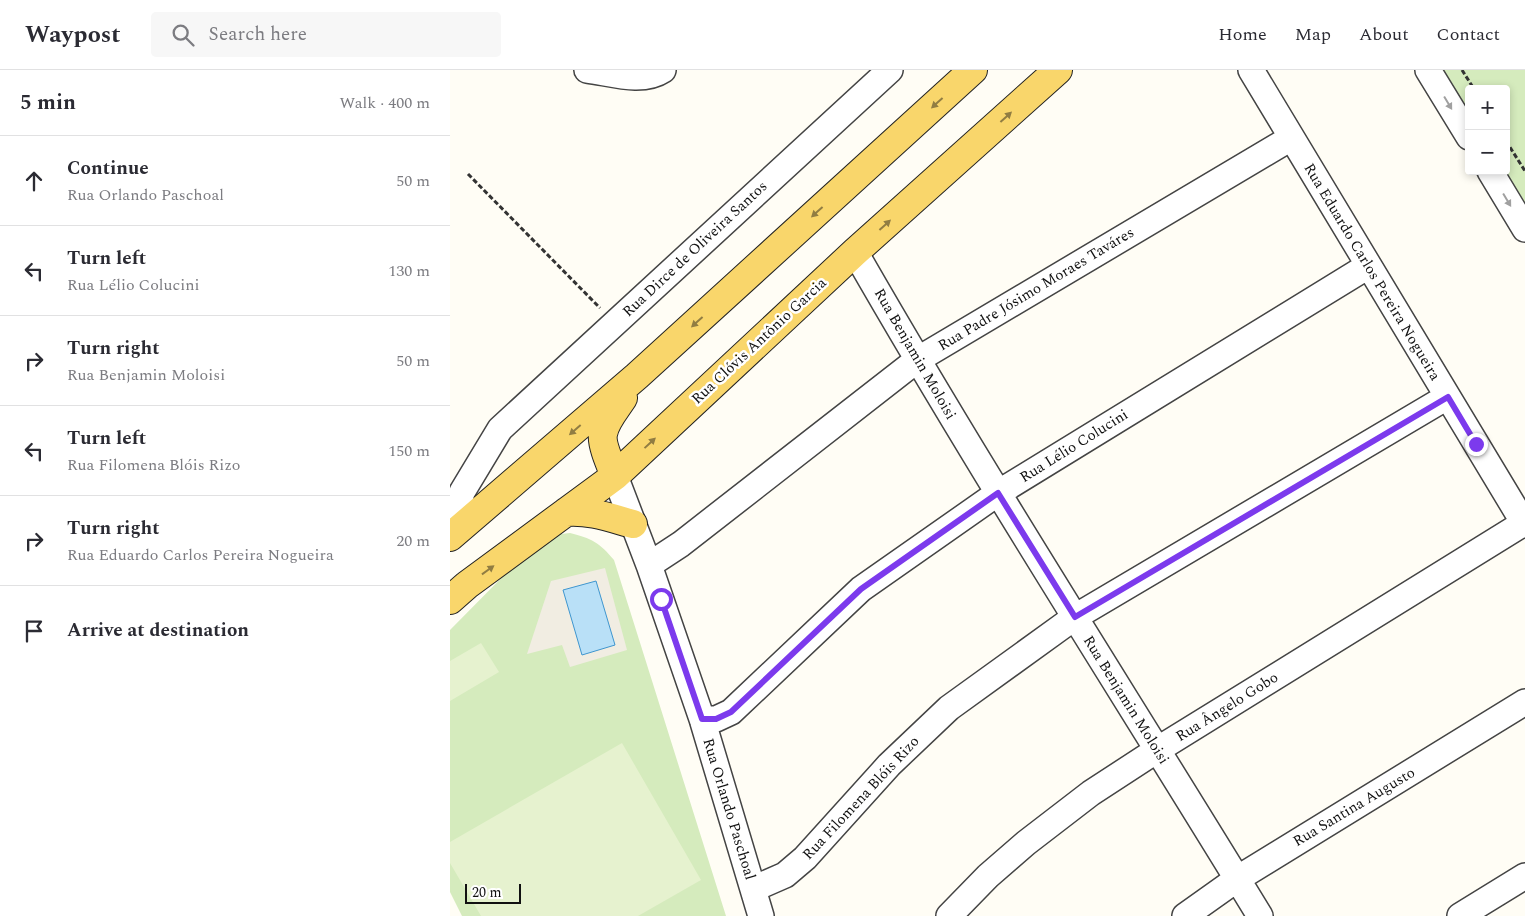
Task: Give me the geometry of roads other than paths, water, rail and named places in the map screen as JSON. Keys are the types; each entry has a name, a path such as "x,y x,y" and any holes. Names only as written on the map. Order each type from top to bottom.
{"main road":[{"path":"450,537 637,376 973,70"},
{"name":"Rua Clóvis Antônio Garcia","path":"450,600 615,476 855,252 1058,70"},
{"path":"615,476 602,434 637,376"},
{"path":"566,512 580,511 633,524"}],"street":[{"path":"587,70 642,77 651,76 663,70"},
{"name":"Rua Dirce de Oliveira Santos","path":"450,537 462,492 500,429 890,70"},
{"name":"Rua Eduardo Carlos Pereira Nogueira","path":"1251,70 1524,524"},
{"path":"1428,70 1465,130"},
{"name":"Rua Padre Jósimo Moraes Taváres","path":"649,565 681,544 917,360 1291,138"},
{"path":"1492,175 1525,229"},
{"name":"Rua Benjamin Moloisi","path":"855,252 917,360 998,493 1260,916"},
{"name":"Rua Lélio Colucini","path":"702,719 716,719 731,712 861,589 998,493 1368,266"},
{"name":"Rua Filomena Blóis Rizo","path":"753,889 785,875 805,858 889,765 949,708 1075,617 1448,397"},
{"name":"Rua Orlando Paschoal","path":"615,476 649,565 702,719 761,916"},
{"name":"Rua Ângelo Gobo","path":"950,916 988,876 1026,843 1091,793 1157,750 1524,524"},
{"name":"Rua Santina Augusto","path":"1185,916 1237,879 1525,702"},
{"path":"1460,916 1525,876"}],"water":[{"path":"596,581 615,645 582,655 563,590"}]}
